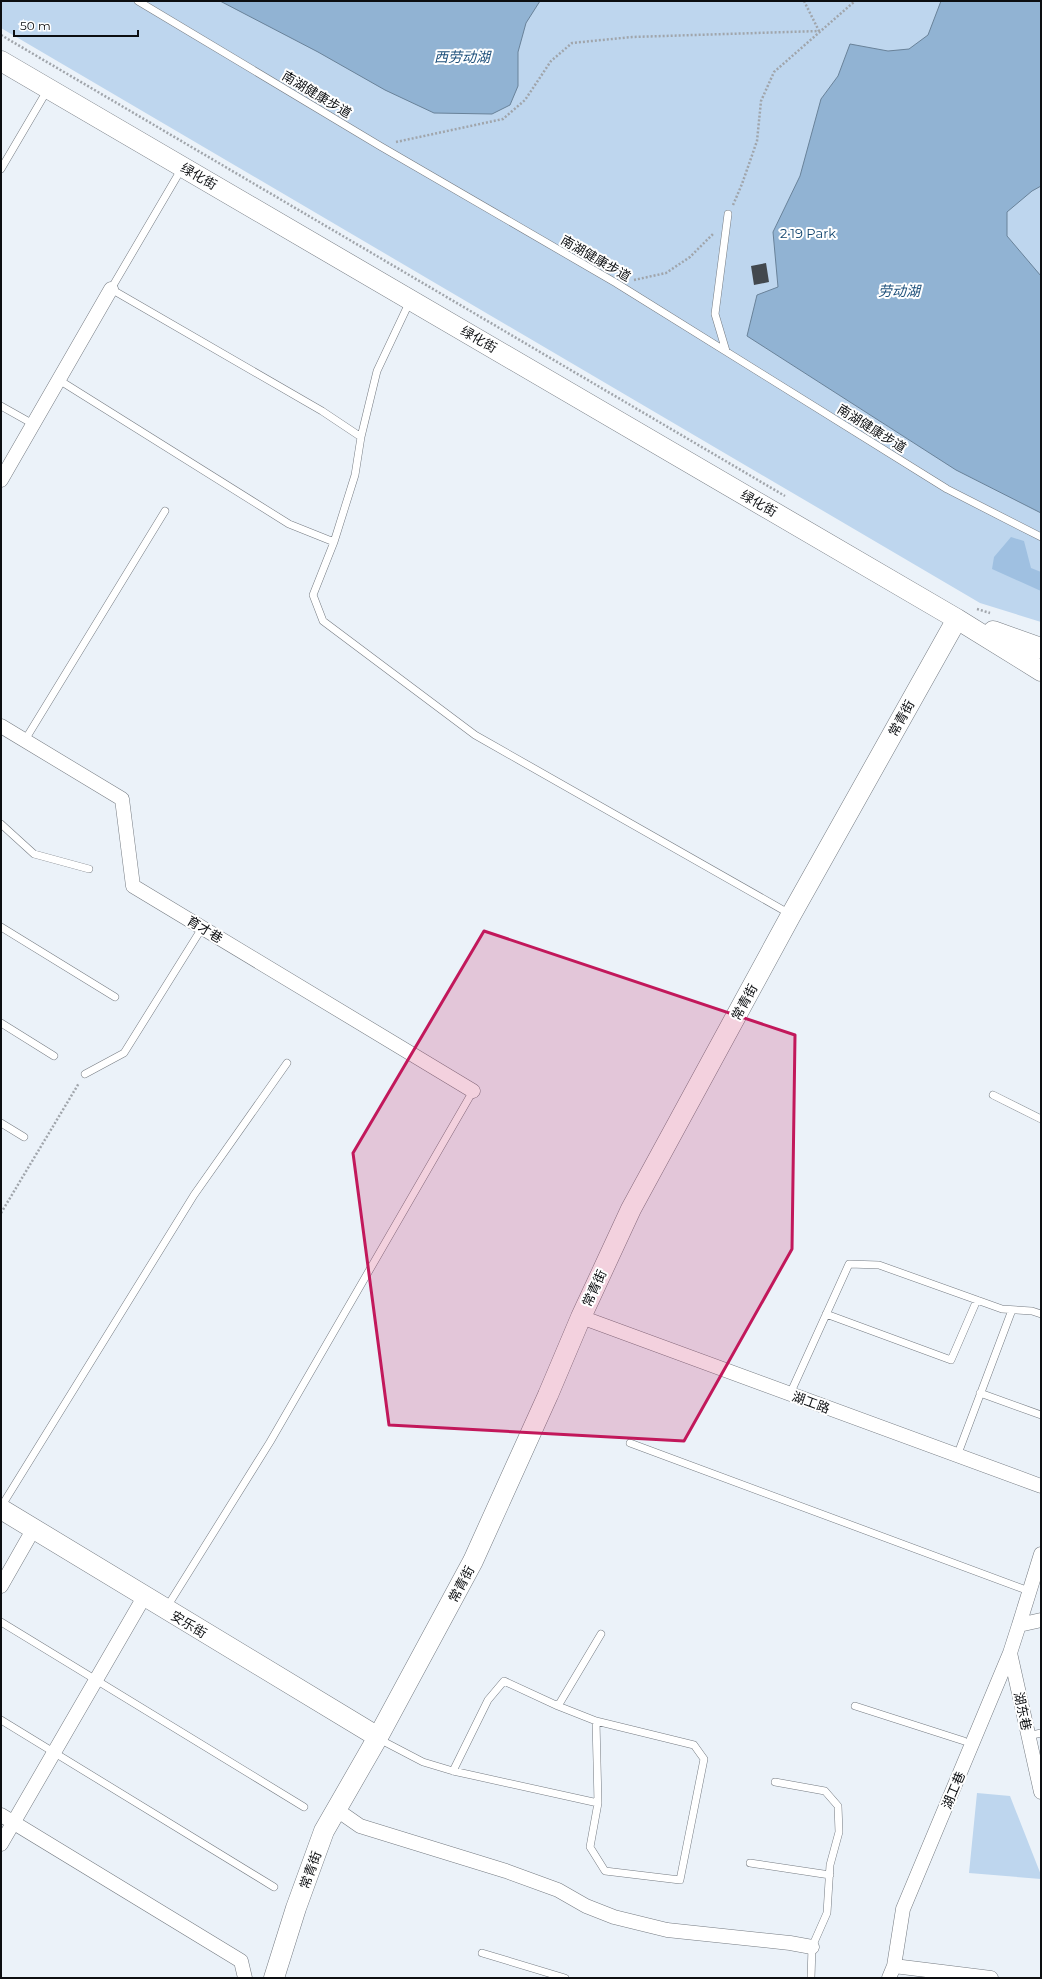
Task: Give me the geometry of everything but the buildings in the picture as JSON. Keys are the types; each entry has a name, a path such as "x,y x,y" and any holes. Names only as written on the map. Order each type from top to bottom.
{"street":[{"name":"绿化街","path":"1,61 957,619 1041,670"},
{"path":"1,480 111,289"},
{"name":"绿化街","path":"957,619 1041,648"},
{"name":"常青街","path":"274,1978 296,1908 324,1831 378,1737 473,1560 548,1395 581,1317 631,1209 791,915 957,619"},
{"name":"育才巷","path":"1,726 122,799 132,886 473,1092"},
{"name":"湖工路","path":"581,1317 1041,1486"},
{"name":"安乐街","path":"1,1508 34,1530 144,1597 378,1737"},
{"path":"1,1586 34,1530"},
{"path":"1041,1554 1019,1625 1041,1620"},
{"path":"1,1844 144,1597"},
{"name":"湖工巷","path":"892,1972 903,1909 1010,1653 1019,1625"},
{"name":"湖东巷","path":"1010,1653 1035,1734 1041,1792"},
{"path":"337,1810 360,1826 506,1871 558,1890 586,1906 614,1917 667,1930 790,1943 812,1947"},
{"path":"1,1815 240,1961 245,1978"},
{"path":"892,1972 991,1978"}],"lane":[{"name":"南湖健康步道","path":"138,1 380,146 616,283 947,489 1041,537"},
{"path":"1,169 48,89"},
{"path":"183,166 111,289 322,411 361,437"},
{"path":"726,351 715,314 728,214"},
{"path":"410,299 377,371 361,437 355,475 334,542 313,595 323,621 475,735 791,915"},
{"path":"59,380 289,524 334,542"},
{"path":"1,406 33,424"},
{"path":"25,740 165,511"},
{"path":"1,824 34,854 89,869"},
{"path":"1,927 114,997"},
{"path":"84,1074 124,1053 202,928"},
{"path":"1,1023 54,1056"},
{"path":"1,1508 194,1195 287,1062"},
{"path":"165,1609 270,1442 473,1092"},
{"path":"993,1095 1041,1119"},
{"path":"1,1123 24,1137"},
{"path":"790,1394 849,1264 879,1264 1002,1309 1032,1311 1041,1314"},
{"path":"826,1314 951,1360 978,1300"},
{"path":"957,1456 1012,1310"},
{"path":"980,1393 1041,1415"},
{"path":"630,1443 1029,1591"},
{"path":"1,1622 304,1807"},
{"path":"558,1706 601,1634"},
{"path":"453,1771 488,1700 504,1681 558,1706 596,1721 694,1745 704,1759 680,1880 605,1871 590,1847 598,1803 596,1721"},
{"path":"855,1706 964,1741"},
{"path":"1,1720 274,1886"},
{"path":"378,1737 423,1762 453,1771 598,1803"},
{"path":"775,1782 825,1791 838,1806 839,1832 830,1875 827,1913 812,1947 811,1978"},
{"path":"750,1863 830,1875"},
{"path":"482,1953 565,1978"}],"path":[{"path":"804,1 819,31"},
{"path":"616,283 666,273 695,252 711,237 728,214 742,184 757,141 761,101 774,72 855,1"},
{"path":"380,146 503,119 525,100 551,61 572,44 632,36 819,31"},
{"path":"1,35 786,496"},
{"path":"972,606 993,614"},
{"path":"1,1213 84,1074"}],"highlighted area":[{"path":"484,931 795,1035 792,1249 684,1441 389,1425 353,1153"}],"green space":[{"name":"2·19 Park","path":"1,1 1041,1 1041,622 980,603 1,28"},
{"path":"977,1793 1010,1796 1041,1875 1041,1879 969,1873"}],"shaded area":[{"path":"1011,537 1024,541 1031,568 1041,572 1041,591 992,569 994,557"}],"water":[{"name":"西劳动湖","path":"220,1 540,1 526,23 518,52 518,86 510,105 492,114 434,113 385,90 318,52"},
{"name":"劳动湖","path":"941,1 1041,1 1041,186 1032,191 1007,212 1007,236 1041,276 1041,513 956,470 747,336 757,295 778,287 773,232 800,176 821,99 838,76 850,44 888,51 909,49 928,35"}]}
